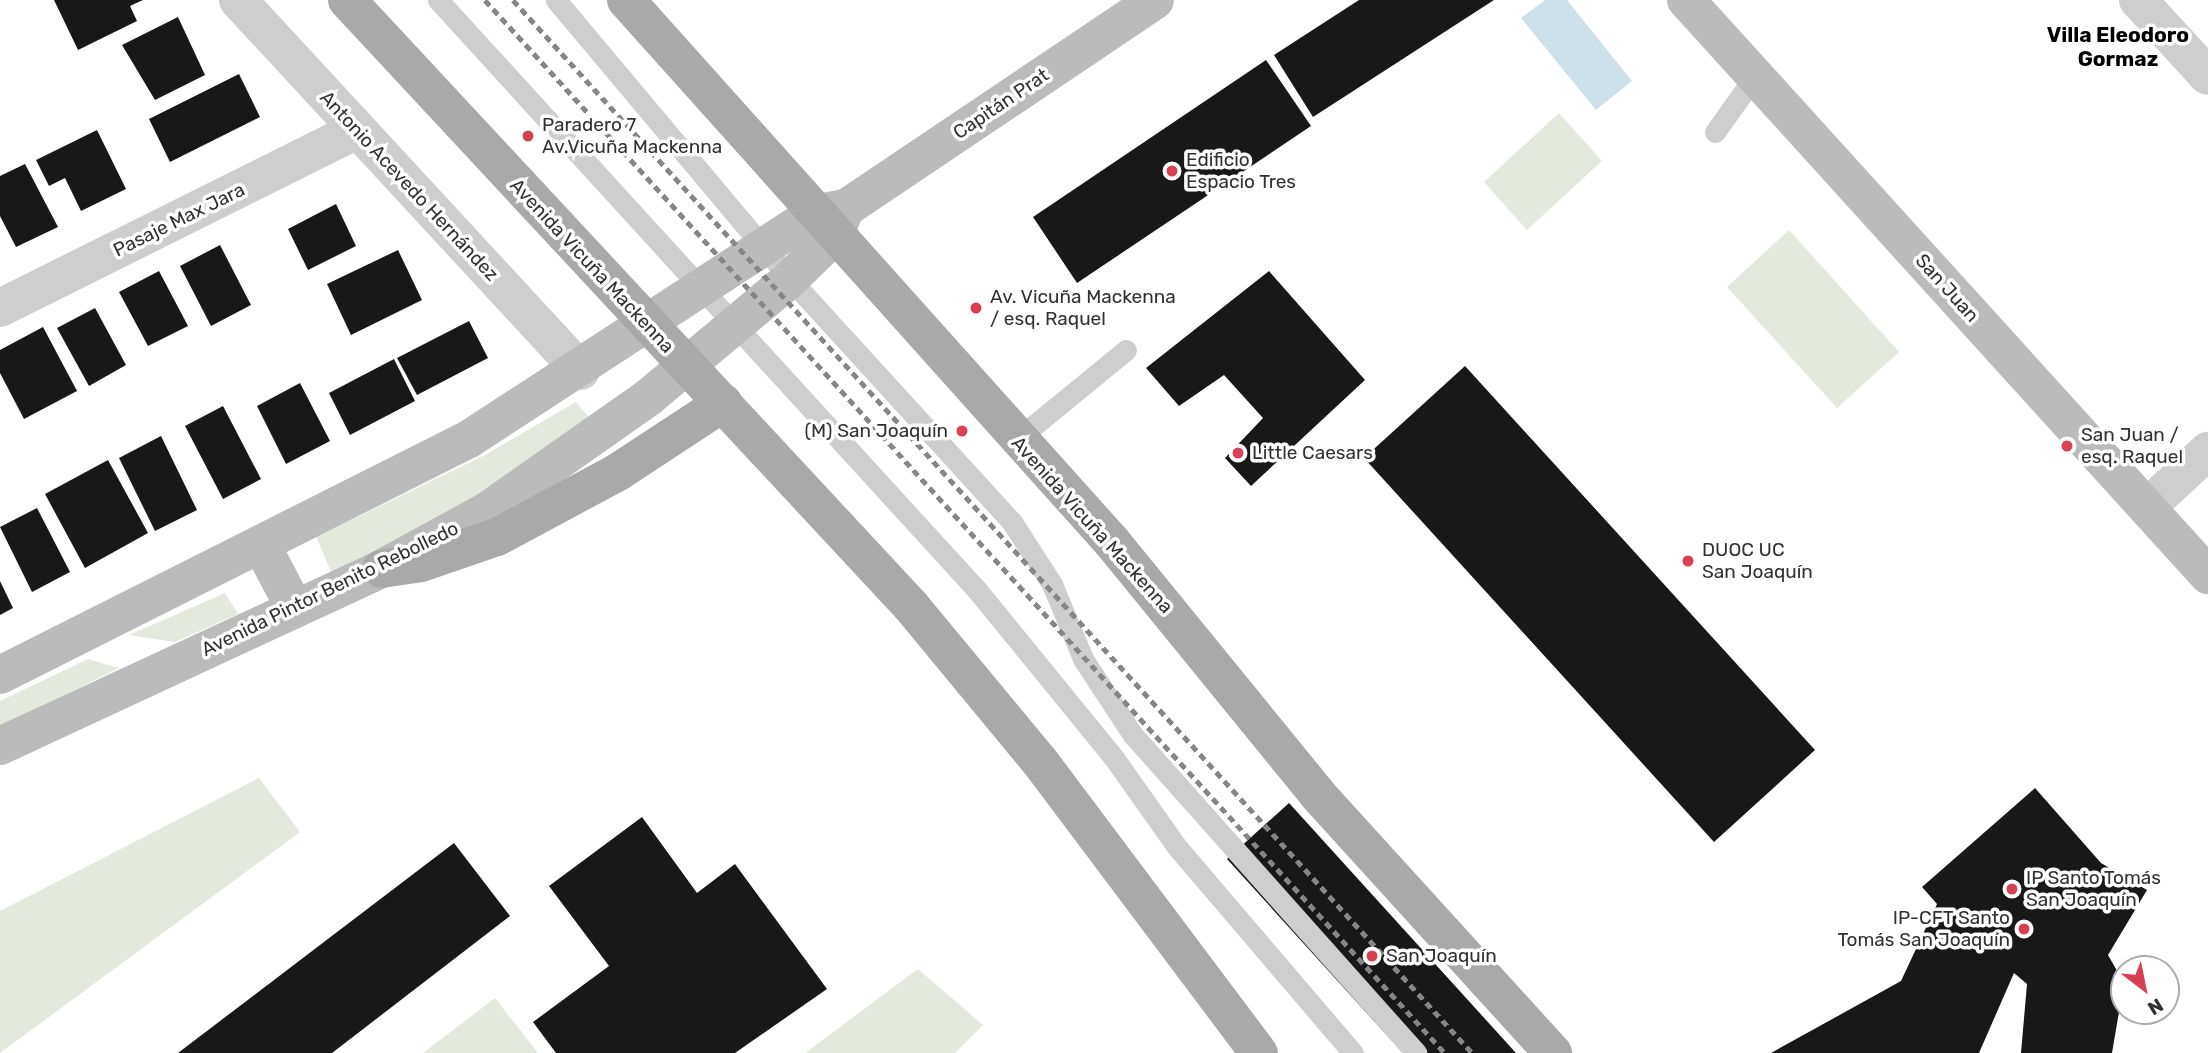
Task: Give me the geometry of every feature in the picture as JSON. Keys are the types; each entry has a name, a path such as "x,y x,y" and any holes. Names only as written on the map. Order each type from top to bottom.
{"main road":[{"name":"Avenida Vicuña Mackenna","path":"347,0 646,327 723,403 976,681 1259,1053"},
{"name":"Avenida Vicuña Mackenna","path":"626,0 831,220 1016,440 1112,542 1319,796 1553,1053"},
{"path":"381,569 421,563 497,537 618,472 723,403"}],"street":[{"name":"Antonio Acevedo Hernández","path":"238,0 580,371"},
{"name":"San Juan","path":"1686,0 2208,575"},
{"path":"2138,0 2208,76"},
{"name":"Capitán Prat","path":"831,220 1153,1"},
{"name":"Pasaje Max Jara","path":"0,308 357,130"},
{"path":"0,675 262,546 469,439 580,371 763,247 831,220"},
{"name":"Avenida Pintor Benito Rebolledo","path":"0,746 293,607 381,569 487,511 686,366 790,279 831,220"},
{"path":"2147,508 2208,451"},
{"path":"262,546 293,607"}],"lane":[{"path":"438,0 977,590 1114,758 1177,848 1353,1053"},
{"path":"556,0 790,279 1012,522 1052,584 1083,659 1133,734 1416,1053"},
{"path":"1715,132 1755,76"},
{"path":"1016,440 1126,351"}],"shaded area":[{"path":"1559,113 1602,161 1527,230 1484,182"},
{"path":"1789,230 1899,352 1837,408 1727,287"},
{"path":"576,402 592,421 549,457 333,576 316,537 485,455"},
{"path":"225,593 238,614 175,642 129,635"},
{"path":"88,659 119,668 0,727 0,701"},
{"path":"259,778 300,832 0,1053 0,911"},
{"path":"918,969 983,1025 955,1053 805,1053"},
{"path":"495,998 538,1053 423,1053"}],"water":[{"path":"1545,0 1567,0 1632,81 1596,110 1521,18"}],"building":[{"path":"54,0 143,0 130,6 137,21 78,50"},
{"path":"1359,0 1494,0 1313,117 1274,55"},
{"path":"178,17 205,75 155,100 122,45"},
{"name":"Edificio Espacio Tres","path":"1266,60 1311,126 1077,283 1033,217"},
{"path":"239,74 260,117 170,162 149,119"},
{"path":"97,130 126,189 81,211 65,178 49,186 36,160"},
{"path":"25,164 58,227 16,247 0,216 0,176"},
{"path":"336,204 356,246 308,270 288,229"},
{"path":"220,245 251,305 211,326 180,266"},
{"path":"398,250 422,300 351,335 327,284"},
{"path":"159,271 188,326 148,346 119,292"},
{"path":"1269,271 1365,380 1251,486 1225,458 1263,418 1224,375 1179,406 1146,368"},
{"path":"95,308 126,365 89,386 57,328"},
{"path":"469,321 488,358 417,395 397,358"},
{"path":"43,327 77,391 24,419 0,373 0,350"},
{"path":"394,359 415,401 350,435 329,393"},
{"name":"DUOC UC San Joaquín","path":"1465,366 1815,750 1714,842 1364,458"},
{"path":"300,383 330,441 286,464 257,406"},
{"path":"223,406 261,479 223,499 185,426"},
{"path":"161,436 197,510 155,531 119,458"},
{"path":"108,460 148,533 85,568 45,494"},
{"path":"37,508 70,572 32,592 0,527"},
{"path":"0,581 13,608 0,615"},
{"name":"IP-CFT Santo Tomás San Joaquín","path":"2035,788 2101,863 2147,890 2108,955 2110,1025 2117,1025 2112,1053 2021,1053 2027,984 2014,973 1979,1053 1771,1053 1901,981 1937,904 1922,887"},
{"name":"San Joaquín","path":"1289,803 1516,1053 1403,1053 1227,859"},
{"path":"642,817 697,893 735,864 827,989 735,1053 556,1053 533,1022 609,966 549,886"},
{"path":"454,843 510,916 332,1053 178,1053"}],"railway":[{"path":"485,0 1445,1053"},
{"path":"513,0 1472,1053"}],"place":[{"name":"Paradero 7 Av.Vicuña Mackenna","path":"528,136"},
{"name":"Edificio Espacio Tres","path":"1172,171"},
{"name":"Av. Vicuña Mackenna / esq. Raquel","path":"976,308"},
{"name":"(M) San Joaquín","path":"962,431"},
{"name":"San Juan / esq. Raquel","path":"2067,446"},
{"name":"Little Caesars","path":"1238,453"},
{"name":"DUOC UC San Joaquín","path":"1688,561"},
{"name":"IP Santo Tomás San Joaquín","path":"2012,889"},
{"name":"IP-CFT Santo Tomás San Joaquín","path":"2024,929"},
{"name":"San Joaquín","path":"1372,956"}],"district":[{"name":"Villa Eleodoro Gormaz","path":"2118,47"}]}
